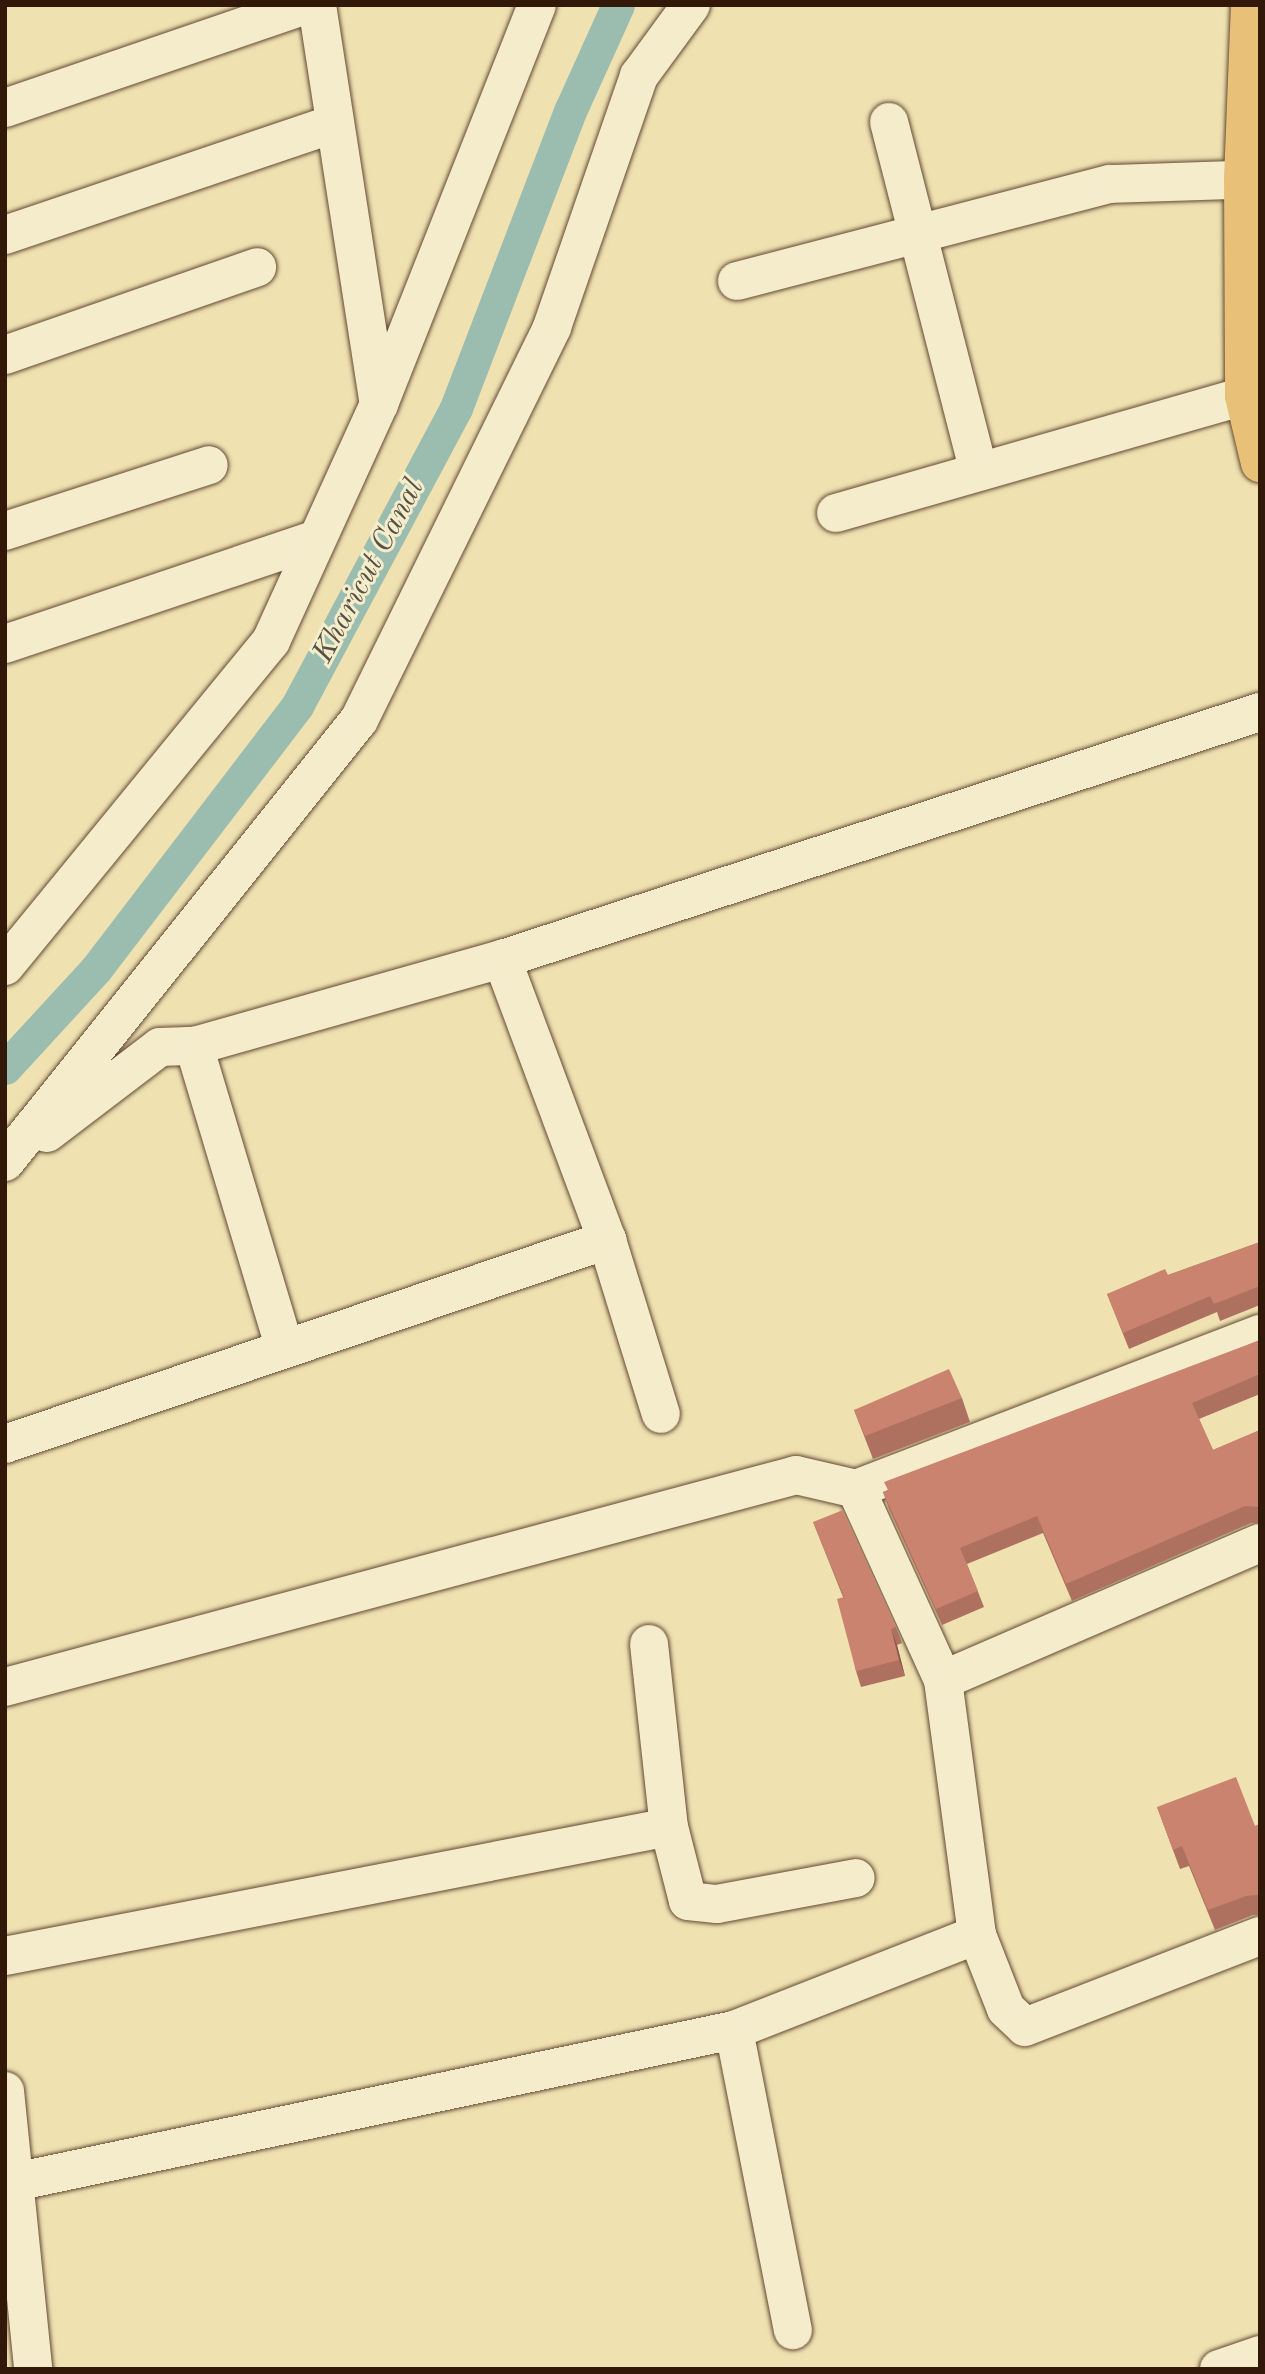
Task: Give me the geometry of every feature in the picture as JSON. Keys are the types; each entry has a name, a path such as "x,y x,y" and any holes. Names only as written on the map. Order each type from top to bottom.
{"main road":[{"path":"1250,5 1252,179 1244,396 1260,463"}],"street":[{"path":"5,108 306,5"},
{"path":"317,5 379,404"},
{"path":"5,966 271,641 379,404 537,5"},
{"path":"5,1163 359,719 552,327 639,76 691,5"},
{"path":"889,122 915,235 979,472"},
{"path":"5,235 335,123"},
{"path":"737,281 1111,184 1252,179"},
{"path":"5,355 257,267"},
{"path":"836,513 1244,396"},
{"path":"5,531 209,465"},
{"path":"5,644 317,539"},
{"path":"5,1163 160,1047 194,1045 502,959 1260,712"},
{"path":"502,959 607,1240 661,1414"},
{"path":"194,1045 285,1349"},
{"path":"5,1444 607,1240"},
{"path":"5,1687 796,1475 856,1489 1260,1334"},
{"path":"856,1489 943,1680 977,1935 1006,2009 1025,2027 1260,1936"},
{"path":"943,1680 1260,1543"},
{"path":"649,1644 669,1827 688,1901 717,1904 856,1878"},
{"path":"5,1956 669,1827"},
{"path":"15,2182 734,2030 873,1980 977,1935"},
{"path":"734,2030 793,2330"},
{"path":"5,2091 33,2369"},
{"path":"1219,2369 1260,2355"}],"building":[{"path":"1260,1242 1260,1286 1214,1304 1210,1296 1123,1333 1107,1294 1165,1269 1168,1275"},
{"path":"1260,1340 1260,1374 1192,1403 1213,1450 1260,1430 1260,1507 1245,1506 1066,1584 1037,1516 960,1548 978,1591 936,1609 883,1492 888,1490 884,1482"},
{"path":"949,1369 962,1398 865,1436 854,1410"},
{"path":"843,1510 896,1627 891,1629 899,1660 856,1671 837,1599 844,1597 813,1522"},
{"path":"1236,1777 1255,1826 1260,1825 1260,1897 1246,1896 1208,1910 1182,1846 1173,1850 1157,1807"}],"waterway":[{"name":"Kharicut Canal","path":"5,1068 96,969 297,706 456,408 571,109 618,5"}]}
